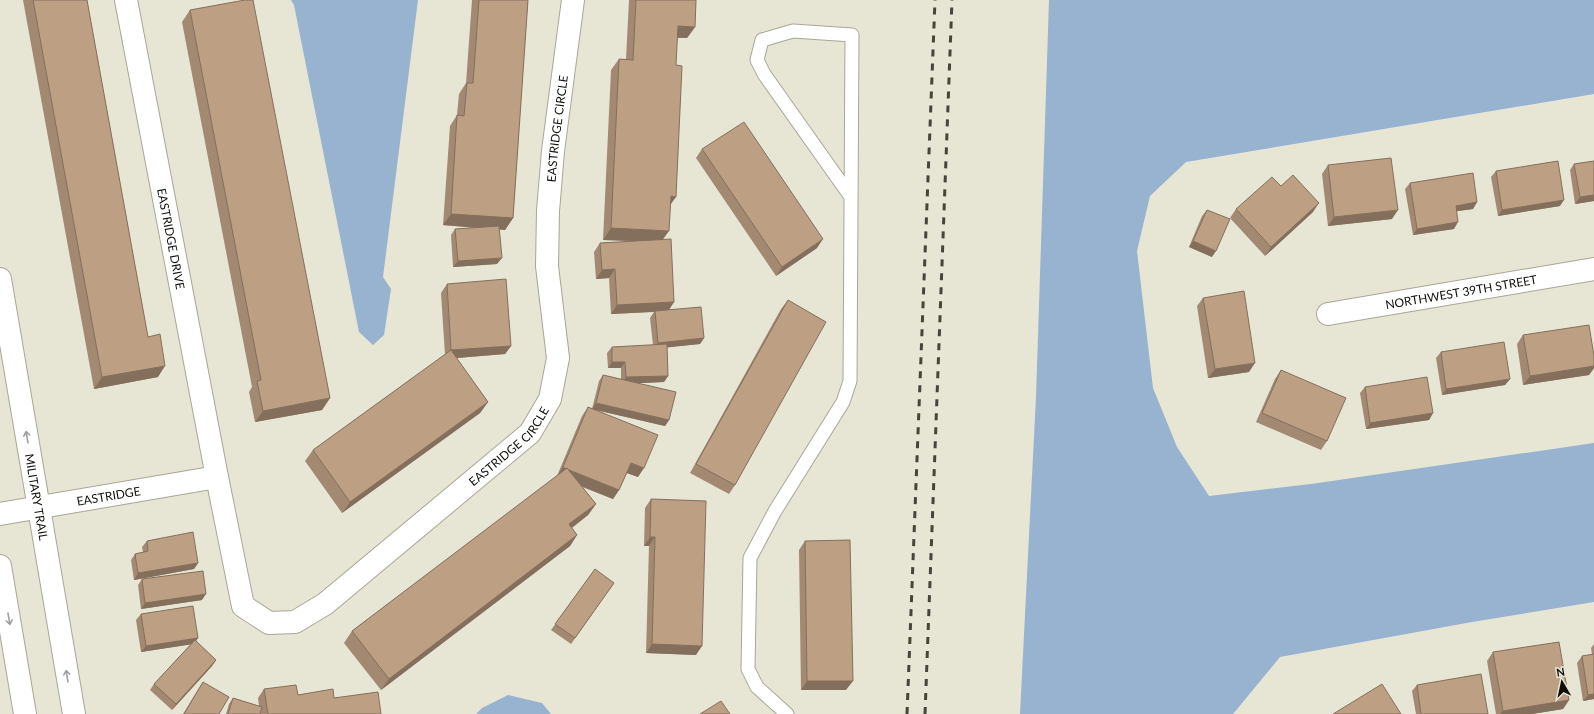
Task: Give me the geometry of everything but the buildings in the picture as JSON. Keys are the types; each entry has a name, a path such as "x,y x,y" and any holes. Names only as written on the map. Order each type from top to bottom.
{"street":[{"name":"EASTRIDGE DRIVE","path":"126,0 217,477"},
{"name":"EASTRIDGE CIRCLE","path":"217,477 243,606 269,623 295,622 325,604 530,433 550,399 558,358 547,266 548,211 573,0"},
{"name":"NORTHWEST 39TH STREET","path":"1328,314 1594,269"},
{"name":"MILITARY TRAIL","path":"0,279 74,714"},
{"name":"EASTRIDGE","path":"0,514 217,477"},
{"path":"0,566 25,714"}],"lane":[{"path":"787,714 756,687 748,669 750,558 774,511 843,402 850,381 852,35 792,31 762,40 757,60 764,74 851,197"}],"water":[{"path":"291,0 418,0 383,277 391,289 384,335 373,345 359,332 294,5"},
{"path":"1049,0 1594,0 1594,94 1186,162 1150,196 1137,251 1153,388 1177,447 1209,496 1311,484 1594,443 1594,602 1472,622 1280,657 1233,714 1020,714 1036,397"},
{"path":"508,695 542,703 551,714 476,714 482,708"}],"railway":[{"path":"907,714 935,0"},
{"path":"925,714 952,0"}]}
